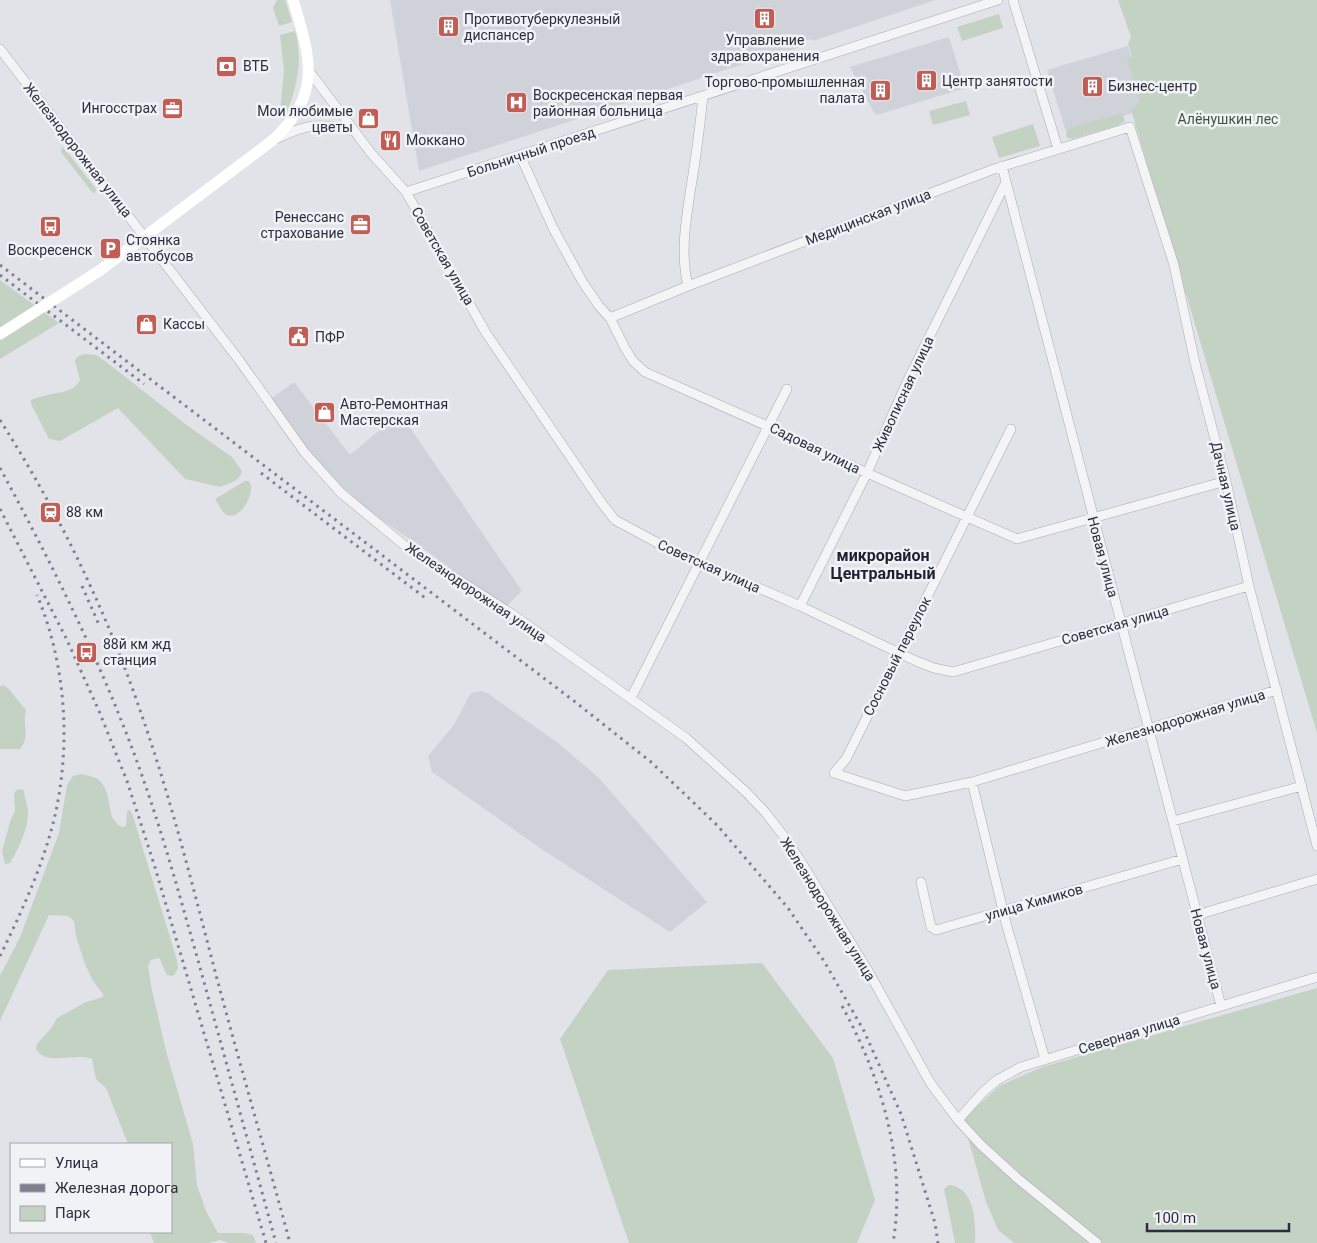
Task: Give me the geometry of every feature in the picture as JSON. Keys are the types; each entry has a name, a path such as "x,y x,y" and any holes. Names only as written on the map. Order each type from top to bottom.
{"main road":[{"name":"Советская улица","path":"0,334 99,271 273,140 289,125 306,94 309,71 304,37 293,0"}],"street":[{"name":"Больничный проезд","path":"406,192 998,0"},
{"path":"1013,0 1058,149"},
{"name":"Железнодорожная улица","path":"0,48 239,360 304,453 341,493 404,545 512,614 686,738 765,812 805,868 862,961 931,1084 958,1120 981,1145 1017,1178 1097,1243"},
{"name":"Советская улица","path":"309,71 371,153 406,192 486,333 610,514 615,520 634,531 669,549 800,606 934,668 953,672 1249,586"},
{"path":"688,286 684,251 686,221 703,96"},
{"path":"273,140 303,127 315,125 354,131"},
{"name":"Медицинская улица","path":"610,318 688,286 1002,166 1130,127"},
{"name":"Дачная улица","path":"1130,127 1174,264 1195,363 1226,481 1249,586 1317,846"},
{"name":"Садовая улица","path":"520,155 553,228 582,281 599,306 610,318 633,361 645,372 768,426 966,518 1017,539 1226,481"},
{"name":"Новая улица","path":"1002,166 1221,1006"},
{"name":"Живописная улица","path":"800,606 867,473 906,384 1006,182"},
{"path":"631,698 787,389"},
{"name":"Сосновый переулок","path":"834,773 846,759 1011,429"},
{"name":"Железнодорожная улица","path":"834,773 905,796 972,782 1277,690"},
{"path":"972,782 1006,923 1045,1059"},
{"path":"1173,821 1302,786"},
{"name":"улица Химиков","path":"920,882 931,927 936,930 1183,859"},
{"path":"1197,915 1317,879"},
{"name":"Северная улица","path":"958,1120 983,1092 997,1080 1021,1067 1317,977"}],"shaded area":[{"name":"Воскресенская первая районная больница","path":"390,0 935,0 813,41 812,39 797,43 798,48 763,58 761,54 754,56 755,61 701,77 419,171"},
{"path":"949,37 965,88 877,115 873,111 850,67"},
{"path":"1128,46 1144,101 1133,113 1066,132 1047,70"},
{"path":"294,382 350,455 400,413 522,591 506,607 364,507 308,455 269,400"},
{"path":"481,691 487,693 557,742 599,778 707,902 670,932 543,850 432,772 428,756 453,726 471,693"}],"green space":[{"path":"277,0 285,0 292,22 279,26 273,8"},
{"name":"Алёнушкин лес","path":"1118,0 1317,0 1317,733 1131,110 1140,101 1127,58 1132,57 1128,44 1131,37"},
{"path":"999,14 1003,28 962,41 957,27"},
{"path":"295,31 298,43 299,65 292,98 284,120 280,113 284,70 280,35"},
{"path":"966,101 970,115 933,125 929,111"},
{"path":"1122,113 1125,121 1119,125 1072,139 1066,137 1069,128"},
{"path":"1033,124 1040,146 999,158 992,137"},
{"path":"62,148 65,149 96,189 95,193 92,192 61,152"},
{"path":"0,280 59,323 0,359"},
{"path":"84,354 96,355 105,361 188,426 232,457 242,471 240,476 235,481 220,487 185,479 118,408 60,441 49,439 31,404 31,400 70,390 74,387 80,380 75,361 77,357"},
{"path":"245,481 249,481 251,486 251,492 246,504 237,514 232,516 225,514 215,499"},
{"path":"3,685 8,688 26,710 26,735 20,749 0,749 0,686"},
{"path":"81,774 94,777 100,781 107,793 113,818 122,827 126,826 127,811 130,810 133,816 177,960 178,969 173,976 167,975 159,958 151,960 148,966 166,1051 193,1144 197,1185 206,1211 218,1233 253,1235 256,1243 229,1243 220,1240 209,1243 154,1243 150,1233 172,1233 172,1143 128,1143 106,1088 96,1079 92,1059 85,1057 47,1057 36,1049 37,1044 52,1027 57,1018 86,1002 103,997 85,964 76,936 74,921 68,916 49,915 0,1021 0,976 20,937 59,833 67,785 73,776"},
{"path":"18,789 24,790 28,810 27,824 23,838 10,863 5,864 2,851 15,811 14,793"},
{"path":"762,963 833,1058 875,1200 857,1243 629,1243 560,1039 608,970"},
{"path":"1317,988 1317,1243 1014,1243 998,1230 986,1202 963,1120 999,1086 1042,1067"},
{"path":"949,1185 958,1187 969,1199 974,1216 975,1243 955,1243 944,1189"}],"railway":[{"path":"0,265 574,701 651,762 717,825 788,908 824,961 864,1031 901,1114 935,1223 938,1243"},
{"path":"0,275 144,384"},
{"path":"0,420 42,490 79,562 112,637 141,713 181,843 290,1243"},
{"path":"0,468 51,565 82,630 136,759 157,819 175,880 276,1243"},
{"path":"261,473 428,600"},
{"path":"0,509 66,638 99,711 127,781 154,864 266,1243"},
{"path":"82,586 100,627"},
{"path":"0,956 40,866 56,811 61,784 64,729 63,701 54,647 37,595"},
{"path":"842,1006 868,1061 887,1120 896,1181 893,1243"}],"place":[{"name":"Управление здравохранения","path":"765,18"},
{"name":"Противотуберкулезный диспансер","path":"448,27"},
{"name":"ВТБ","path":"227,66"},
{"name":"Центр занятости","path":"926,81"},
{"name":"Бизнес-центр","path":"1092,86"},
{"name":"Торгово-промышленная палата","path":"881,90"},
{"name":"Воскресенская первая районная больница","path":"517,103"},
{"name":"Ингосстрах","path":"173,108"},
{"name":"Мои любимые цветы","path":"369,119"},
{"name":"Моккано","path":"390,140"},
{"name":"Ренессанс страхование","path":"360,225"},
{"name":"Воскресенск","path":"50,227"},
{"name":"Стоянка автобусов","path":"110,248"},
{"name":"Кассы","path":"147,324"},
{"name":"ПФР","path":"299,337"},
{"name":"Авто-Ремонтная Мастерская","path":"324,412"},
{"name":"88 км","path":"50,512"},
{"name":"88й км жд станция","path":"87,652"}],"district":[{"name":"микрорайон Центральный","path":"883,564"}]}
